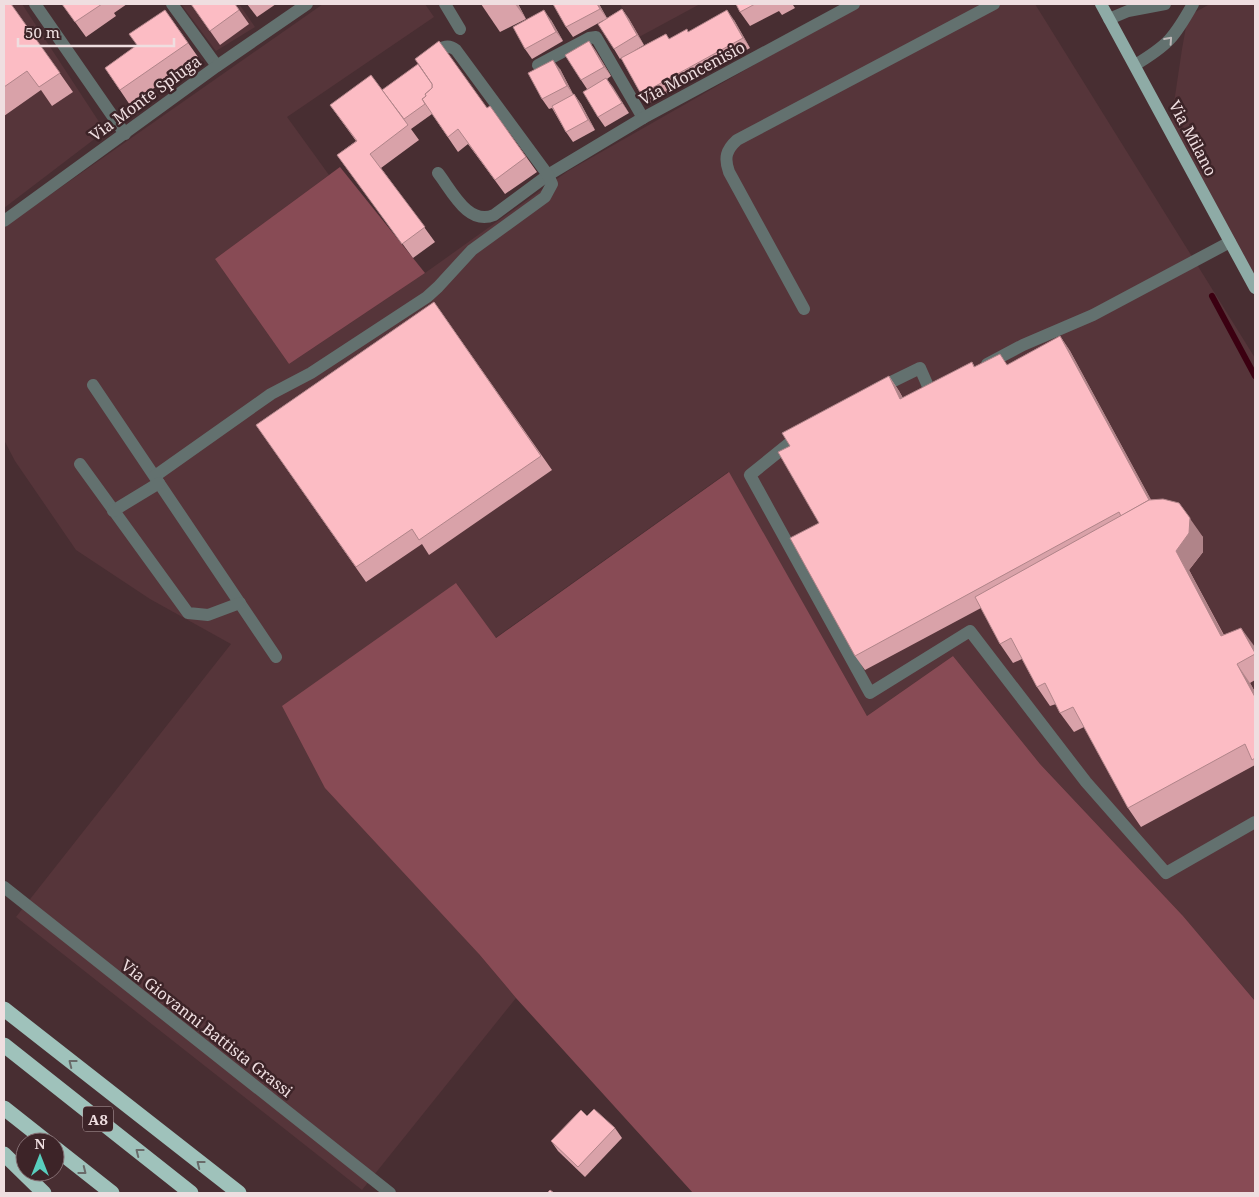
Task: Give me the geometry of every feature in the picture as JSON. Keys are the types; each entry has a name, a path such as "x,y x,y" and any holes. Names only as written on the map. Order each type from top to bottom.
{"highway":[{"path":"4,1009 239,1193"},
{"name":"A8","path":"4,1045 191,1193"},
{"path":"4,1108 34,1132"},
{"path":"4,1154 44,1193"},
{"path":"65,1156 112,1193"}],"main road":[{"name":"Via Milano","path":"1101,4 1255,288"}],"street":[{"path":"34,4 125,134"},
{"path":"172,4 217,66"},
{"name":"Via Monte Spluga","path":"4,220 217,66 307,4"},
{"path":"445,4 460,29"},
{"name":"Via Moncenisio","path":"438,173 466,210 480,217 494,215 548,175 643,118 854,4"},
{"path":"804,309 729,172 726,155 731,146 755,131 994,4"},
{"path":"1109,19 1128,11 1165,4"},
{"path":"1135,65 1169,42 1193,4"},
{"path":"538,65 589,38 596,37 643,118"},
{"path":"113,511 271,394 311,373 427,297 472,250 546,197 552,184 548,175 456,50 452,47 443,47 423,61"},
{"path":"973,371 1023,345 1093,315 1230,242"},
{"path":"867,394 920,368 931,393 947,384"},
{"path":"93,385 276,657"},
{"path":"815,422 750,475 870,693 970,631 1086,782 1166,873 1255,822"},
{"path":"80,464 188,612 208,615 240,603"},
{"name":"Via Giovanni Battista Grassi","path":"4,887 390,1193"}],"shaded area":[{"path":"4,4 22,4 105,131 4,208"},
{"path":"181,4 239,4 255,27 216,51"},
{"path":"323,4 425,4 434,17 287,117 329,175 215,259 289,364 425,273 568,171 852,9 849,4 1035,4 1255,358 1255,1001 1183,916 1040,764 953,656 867,716 728,472 495,638 457,584 479,954 516,998 362,1190 16,917 231,644 150,599 76,550 15,461 4,440 4,227"},
{"path":"620,4 700,4 639,37"},
{"path":"1210,4 1255,4 1255,285 1170,130 1188,16"},
{"path":"340,167 425,273 289,364 215,259"},
{"path":"729,472 867,716 953,656 1040,764 1183,916 1255,1001 1255,1193 693,1193 516,998 479,954 325,788 282,706 456,583 496,638"}],"building":[{"path":"4,4 11,4 60,73 39,87 27,71 4,87"},
{"path":"62,4 102,4 75,22"},
{"path":"191,4 235,4 239,10 210,31"},
{"path":"553,4 597,4 600,9 566,27"},
{"path":"736,4 755,4 740,12"},
{"path":"622,9 637,35 614,49 598,24"},
{"path":"165,10 188,43 120,90 105,68 137,45 129,34"},
{"path":"544,10 556,32 525,49 513,27"},
{"path":"727,10 743,38 641,94 621,58 666,34 669,39 687,29 688,32"},
{"path":"439,41 487,108 490,106 526,157 495,180 458,129 448,137 422,99 432,88 432,84 415,59"},
{"path":"589,41 604,67 581,80 565,55"},
{"path":"553,60 567,86 542,99 528,73"},
{"path":"418,64 432,84 432,88 422,99 425,104 404,119 382,90"},
{"path":"371,75 408,125 370,154 425,227 402,244 337,155 357,141 330,105"},
{"path":"606,78 622,103 598,117 583,92"},
{"path":"574,94 588,120 566,132 552,106"},
{"path":"434,302 541,456 419,540 412,529 356,567 256,425"},
{"path":"1060,336 1149,500 1121,516 1119,512 855,656 790,538 819,523 778,452 790,446 782,433 889,376 900,399 972,362 974,367 1000,354 1007,365"},
{"path":"1163,499 1179,503 1190,518 1189,533 1176,551 1221,636 1241,628 1255,653 1237,664 1255,697 1255,758 1252,760 1245,744 1128,808 1073,707 1060,713 1045,683 1037,687 1011,638 1000,644 975,597 1149,500"},
{"path":"594,1109 615,1128 578,1167 551,1141 581,1110 587,1116"}],"waterway":[{"path":"1212,296 1255,376"}]}
